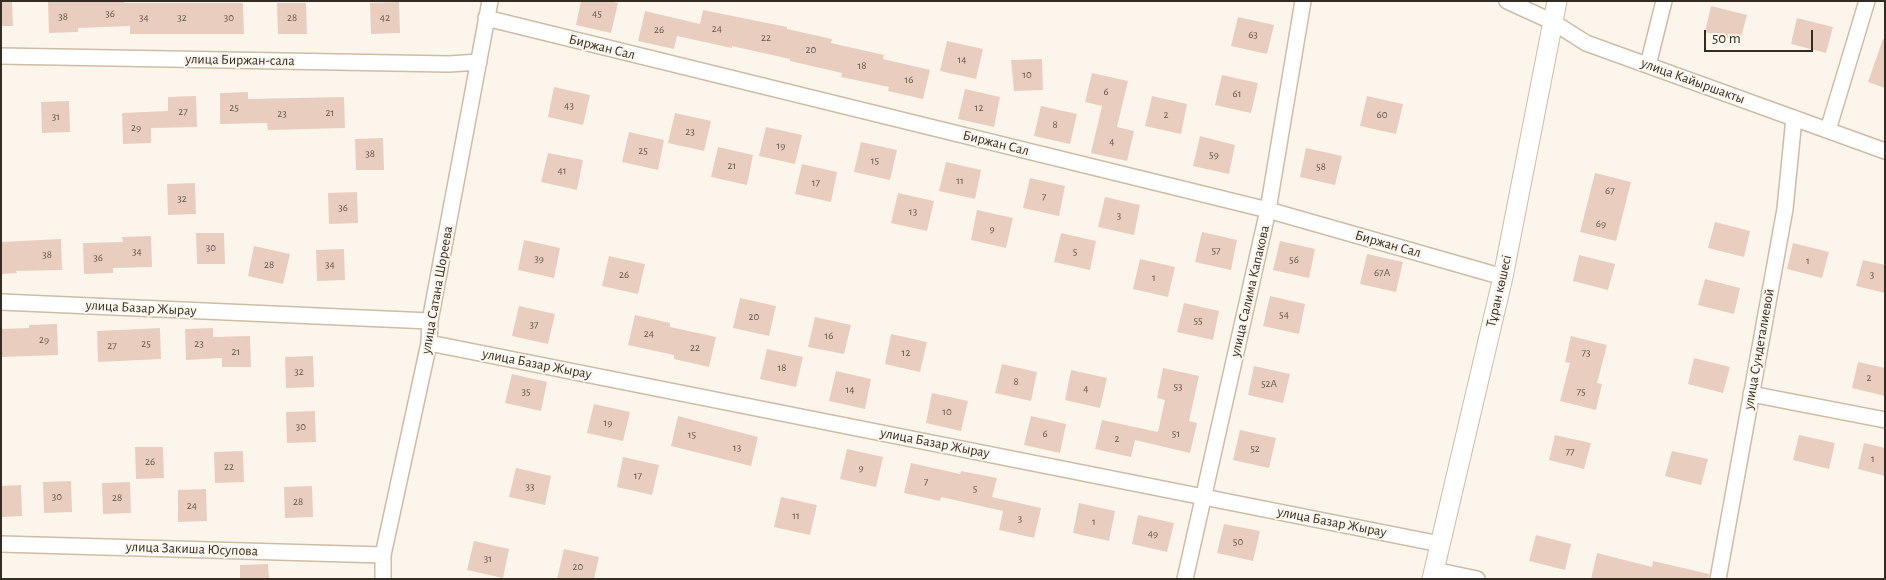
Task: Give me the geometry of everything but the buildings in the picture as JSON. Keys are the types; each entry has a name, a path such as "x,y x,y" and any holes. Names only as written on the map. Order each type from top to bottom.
{"street":[{"name":"улица Сатана Шореева","path":"383,579 383,555 429,343 430,321 490,1"},
{"name":"улица Салима Капакова","path":"1185,579 1268,210 1303,1"},
{"name":"улица Кайыршакты","path":"1507,1 1553,22 1586,43 1885,151"},
{"name":"Тұран көшесі","path":"1433,574 1503,277 1557,1"},
{"path":"1648,65 1664,1"},
{"path":"1828,130 1867,1"},
{"name":"Биржан Сал","path":"486,18 1268,210 1503,277"},
{"name":"улица Биржан-сала","path":"1,56 439,64 479,62"},
{"name":"улица Сундеталиевой","path":"1718,579 1785,209 1794,118"},
{"name":"улица Базар Жырау","path":"1,302 430,321"},
{"name":"улица Базар Жырау","path":"429,343 1440,544"},
{"path":"1751,394 1885,420"},
{"name":"улица Закиша Юсупова","path":"1,544 383,555"},
{"path":"1433,574 1477,579"}]}
